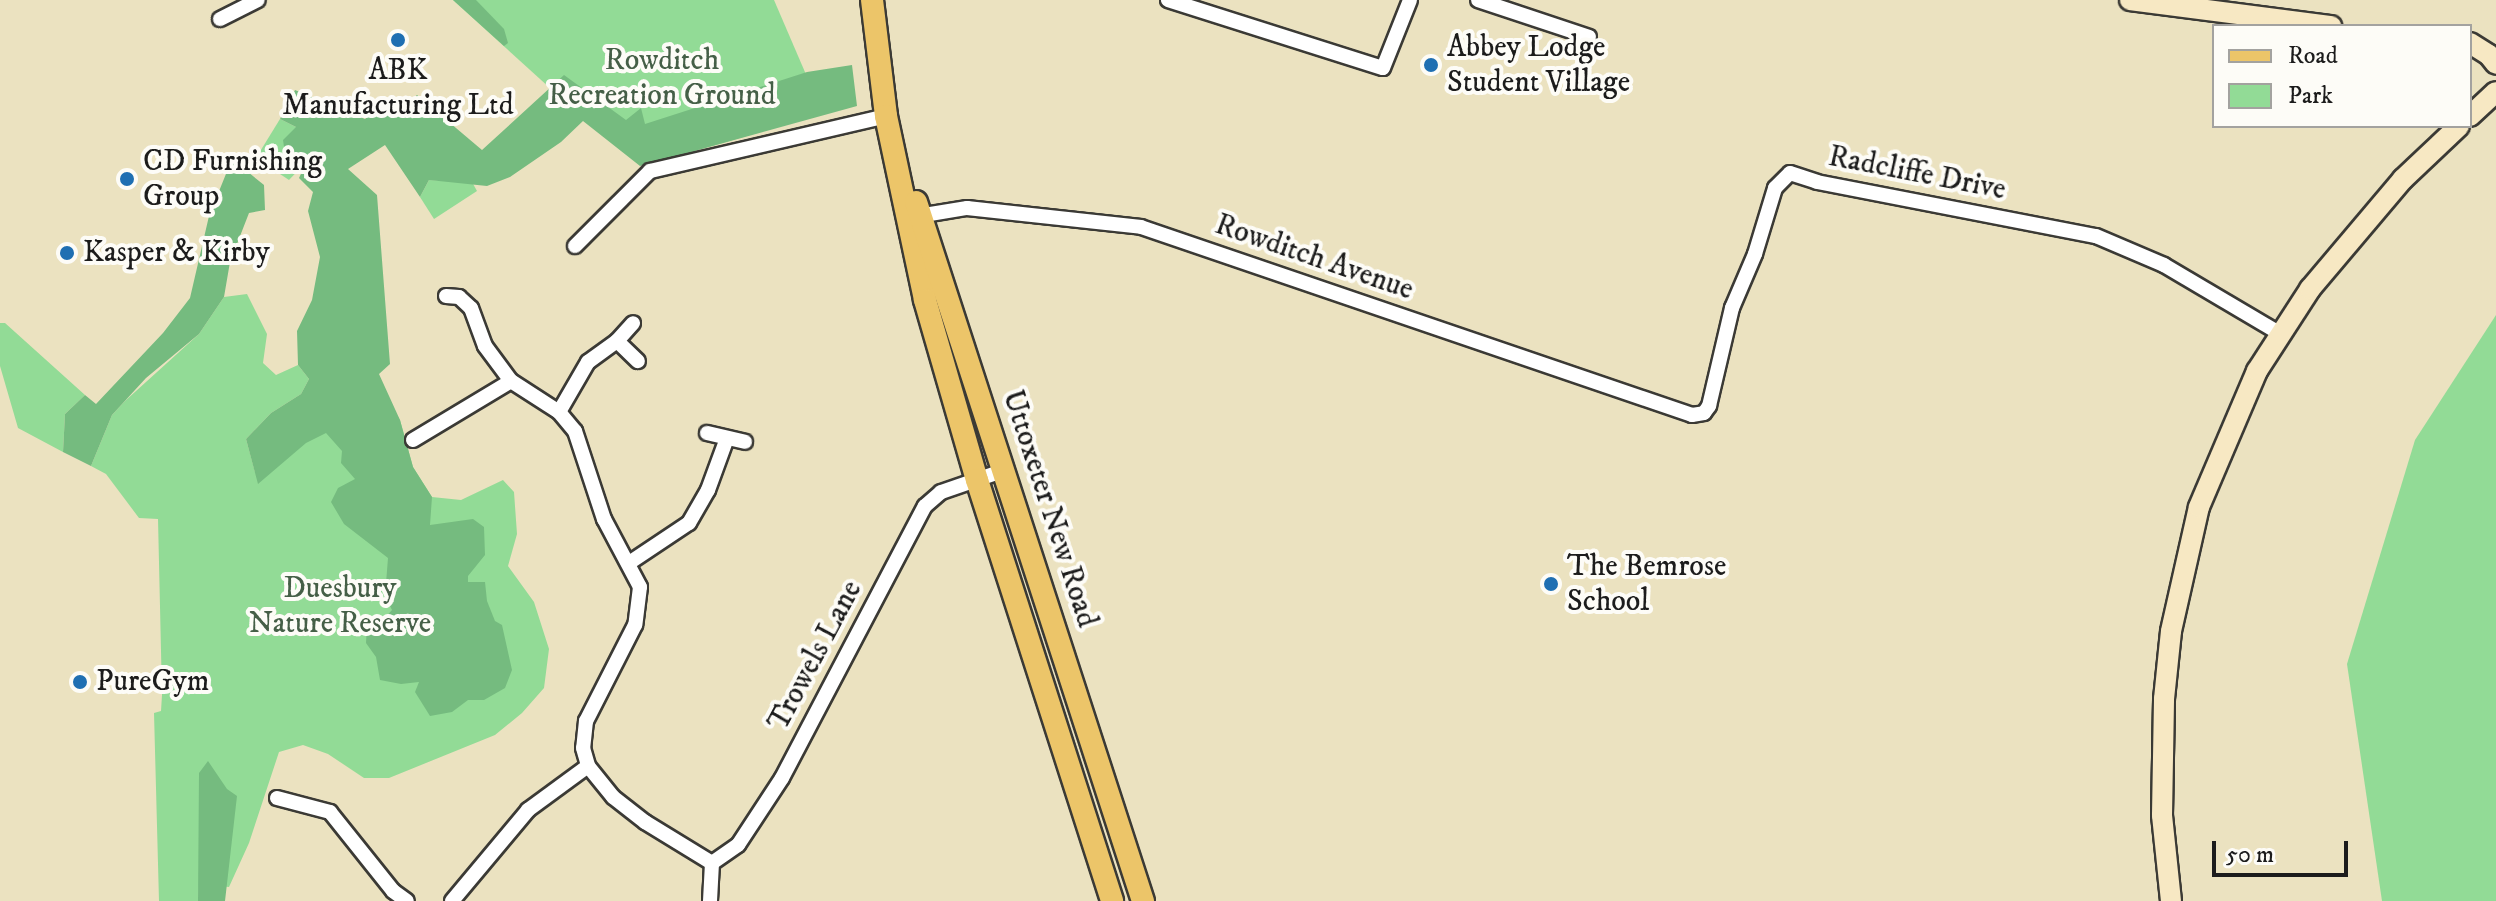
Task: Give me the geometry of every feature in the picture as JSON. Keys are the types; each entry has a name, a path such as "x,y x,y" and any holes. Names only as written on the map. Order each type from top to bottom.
{"main road":[{"name":"Uttoxeter New Road","path":"872,0 889,127 915,216 1005,470 1143,901"},
{"name":"Uttoxeter New Road","path":"915,216 925,300 977,480 1112,901"}],"street":[{"path":"220,19 258,0"},
{"path":"1168,0 1383,68 1410,0"},
{"path":"1478,0 1589,37"},
{"path":"2130,0 2213,6 2319,24"},
{"path":"2472,44 2489,55 2496,64"},
{"path":"2472,114 2496,92"},
{"path":"575,246 616,201 650,171 889,127"},
{"path":"2171,901 2164,850 2160,758 2173,618 2183,566 2204,494 2237,411 2279,333 2342,247 2403,179 2457,128"},
{"name":"Radcliffe Drive","path":"1692,415 1704,413 1709,406 1732,308 1755,254 1775,188 1790,173 1817,182 2096,236 2164,265 2279,333"},
{"name":"Rowditch Avenue","path":"915,216 967,208 1141,227 1692,415"},
{"path":"446,296 459,297 471,308 485,346 511,381 559,412 575,431 604,519 640,587 640,610 586,721 583,748 588,766 613,797 645,822 712,863 710,901"},
{"path":"559,412 588,362 617,341 633,323"},
{"path":"617,341 638,361"},
{"path":"413,440 511,381"},
{"path":"707,433 745,442"},
{"path":"629,563 689,523 708,490 727,438"},
{"name":"Trowels Lane","path":"712,863 738,845 782,778 925,506 941,492 1005,470"},
{"path":"452,901 528,810 588,766"},
{"path":"277,798 330,812 393,891 407,901"}],"green space":[{"name":"Rowditch Recreation Ground","path":"453,0 774,0 823,114 646,165 551,89"},
{"path":"453,0 476,0 504,29 508,43 504,46"},
{"path":"852,65 857,106 640,166 583,121 561,142 510,177 487,186 429,180 420,197 385,145 348,169 377,195 390,364 379,374 400,420 413,467 432,497 430,525 473,519 484,527 485,555 468,576 468,582 485,582 487,601 495,621 502,625 512,670 505,688 484,700 468,700 452,712 430,716 415,692 419,682 401,684 380,680 376,657 366,643 367,625 384,619 392,610 385,596 388,558 344,524 331,502 338,488 355,479 341,463 342,451 326,433 306,443 258,484 246,439 271,413 301,394 309,379 298,365 297,331 312,300 320,257 308,211 313,192 299,178 307,161 286,160 283,140 296,127 280,119 295,90 365,119 383,104 396,114 417,95 482,150 564,75 626,120 641,108 645,124 807,72"},
{"path":"280,119 296,127 307,161 289,180 256,158"},
{"path":"232,159 264,185 265,210 249,213 230,262 224,297 199,334 146,378 112,415 91,466 63,452 65,414 85,395 96,404 163,333 190,298 209,216"},
{"path":"429,180 472,182 477,191 434,219 420,197"},
{"name":"Duesbury Nature Reserve","path":"247,294 267,334 263,363 276,375 298,365 309,379 301,394 271,413 246,439 255,472 369,375 400,420 413,467 432,497 461,500 503,480 514,492 517,534 508,566 534,602 549,649 544,688 522,713 495,735 389,778 364,778 328,754 303,745 279,752 249,843 229,887 199,884 198,901 159,901 154,713 161,711 162,695 158,519 139,518 106,474 91,466 112,415 199,334 224,297"},
{"path":"2496,315 2496,901 2382,901 2347,664 2415,440"},
{"path":"0,323 5,323 85,395 65,414 63,452 18,428 0,366"},
{"path":"208,761 227,789 237,796 225,901 198,901 199,773"}],"place":[{"name":"ABK Manufacturing Ltd","path":"398,40"},
{"name":"Abbey Lodge Student Village","path":"1431,65"},
{"name":"CD Furnishing Group","path":"127,179"},
{"name":"Kasper & Kirby","path":"67,253"},
{"name":"The Bemrose School","path":"1551,584"},
{"name":"PureGym","path":"80,682"}]}
